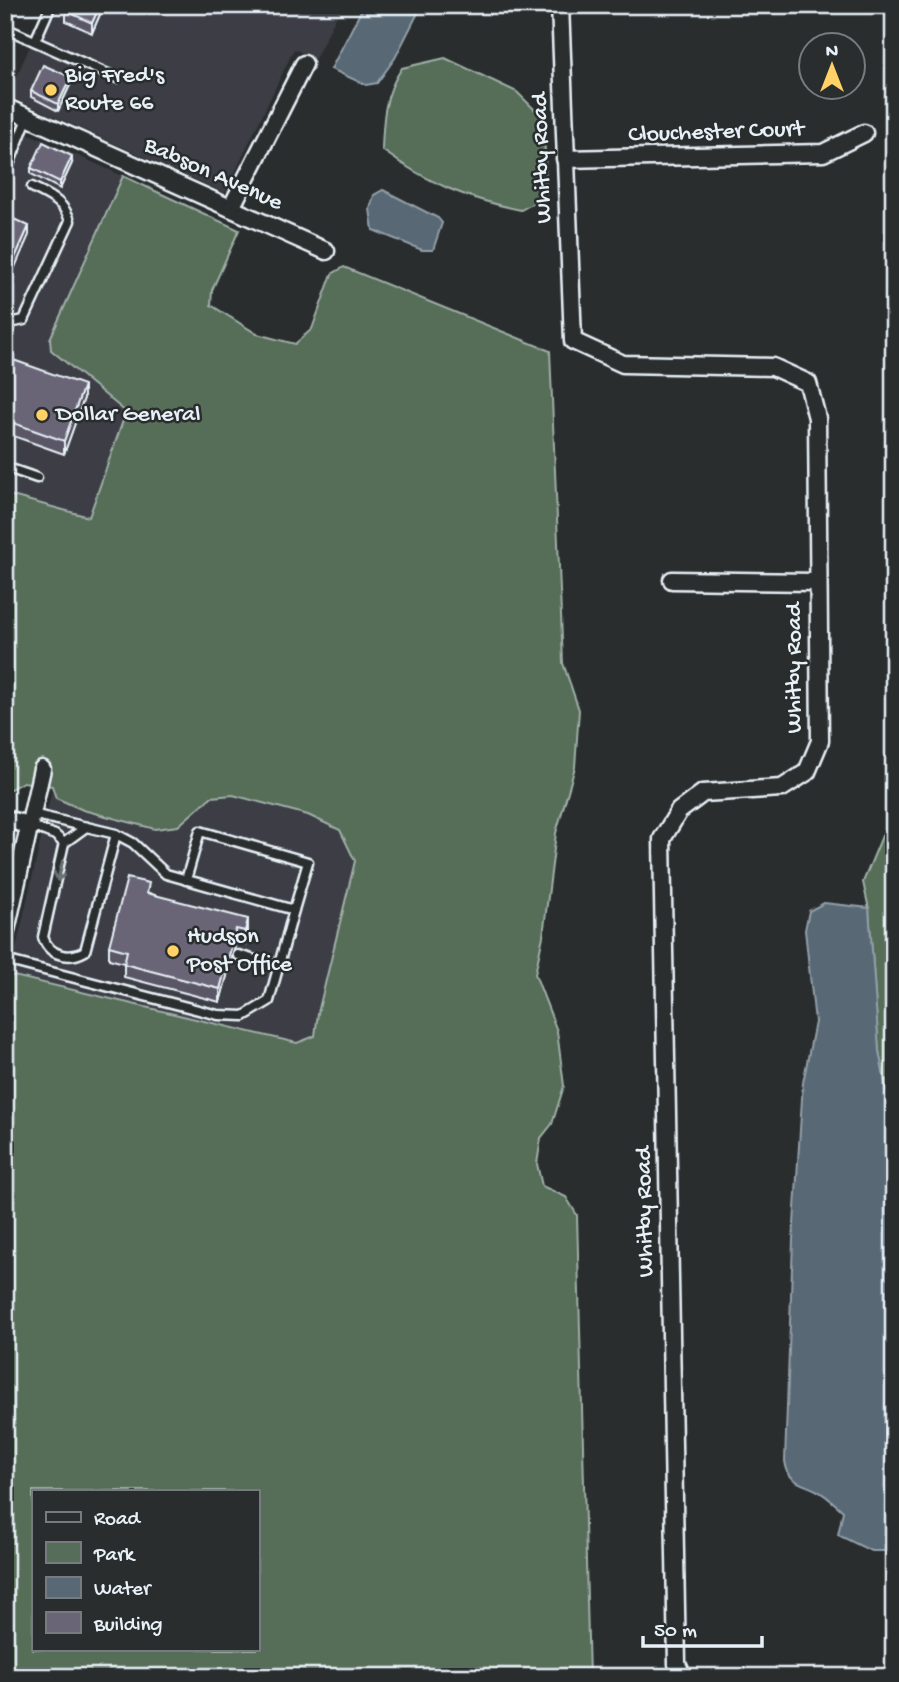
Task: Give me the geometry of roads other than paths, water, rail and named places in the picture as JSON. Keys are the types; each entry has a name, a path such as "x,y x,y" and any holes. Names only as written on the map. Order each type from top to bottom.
{"street":[{"name":"Whitby Road","path":"560,5 573,341 623,364 774,367 808,383 817,418 820,741 807,772 782,788 703,793 679,811 662,839 676,1650 677,1664 683,1677"},
{"path":"231,208 304,64"},
{"name":"Babson Avenue","path":"5,107 326,251"},
{"name":"Clouchester Court","path":"565,159 823,153 864,132"},
{"path":"673,580 817,582"},
{"path":"5,935 42,769"},
{"path":"5,819 31,819"}],"lane":[{"path":"35,41 51,5"},
{"path":"5,28 117,78"},
{"path":"5,175 28,116"},
{"path":"5,324 24,320 70,220 67,210 57,200 32,187"},
{"path":"5,467 37,478"},
{"path":"31,819 116,834 133,843 166,874 294,910"},
{"path":"31,819 64,843"},
{"path":"86,827 64,843 60,872 43,937 45,945 55,953 78,955 85,951 116,834"},
{"path":"5,960 218,1015 235,1016 256,1011 269,1001 308,862 200,831 186,880"},
{"path":"238,955 278,967"}],"water":[{"path":"364,5 422,5 395,58 377,83 366,85 331,69"},
{"path":"383,190 438,218 442,223 433,250 422,250 373,230 370,209 374,195"},
{"path":"824,903 869,908 879,1051 894,1131 894,1551 871,1551 838,1535 843,1511 823,1494 792,1477 785,1461 793,1240 803,1083 815,1022 805,930 809,911"}],"place":[{"name":"Big Fred's Route 66","path":"51,90"},
{"name":"Dollar General","path":"42,415"},
{"name":"Hudson Post Office","path":"173,951"}]}
